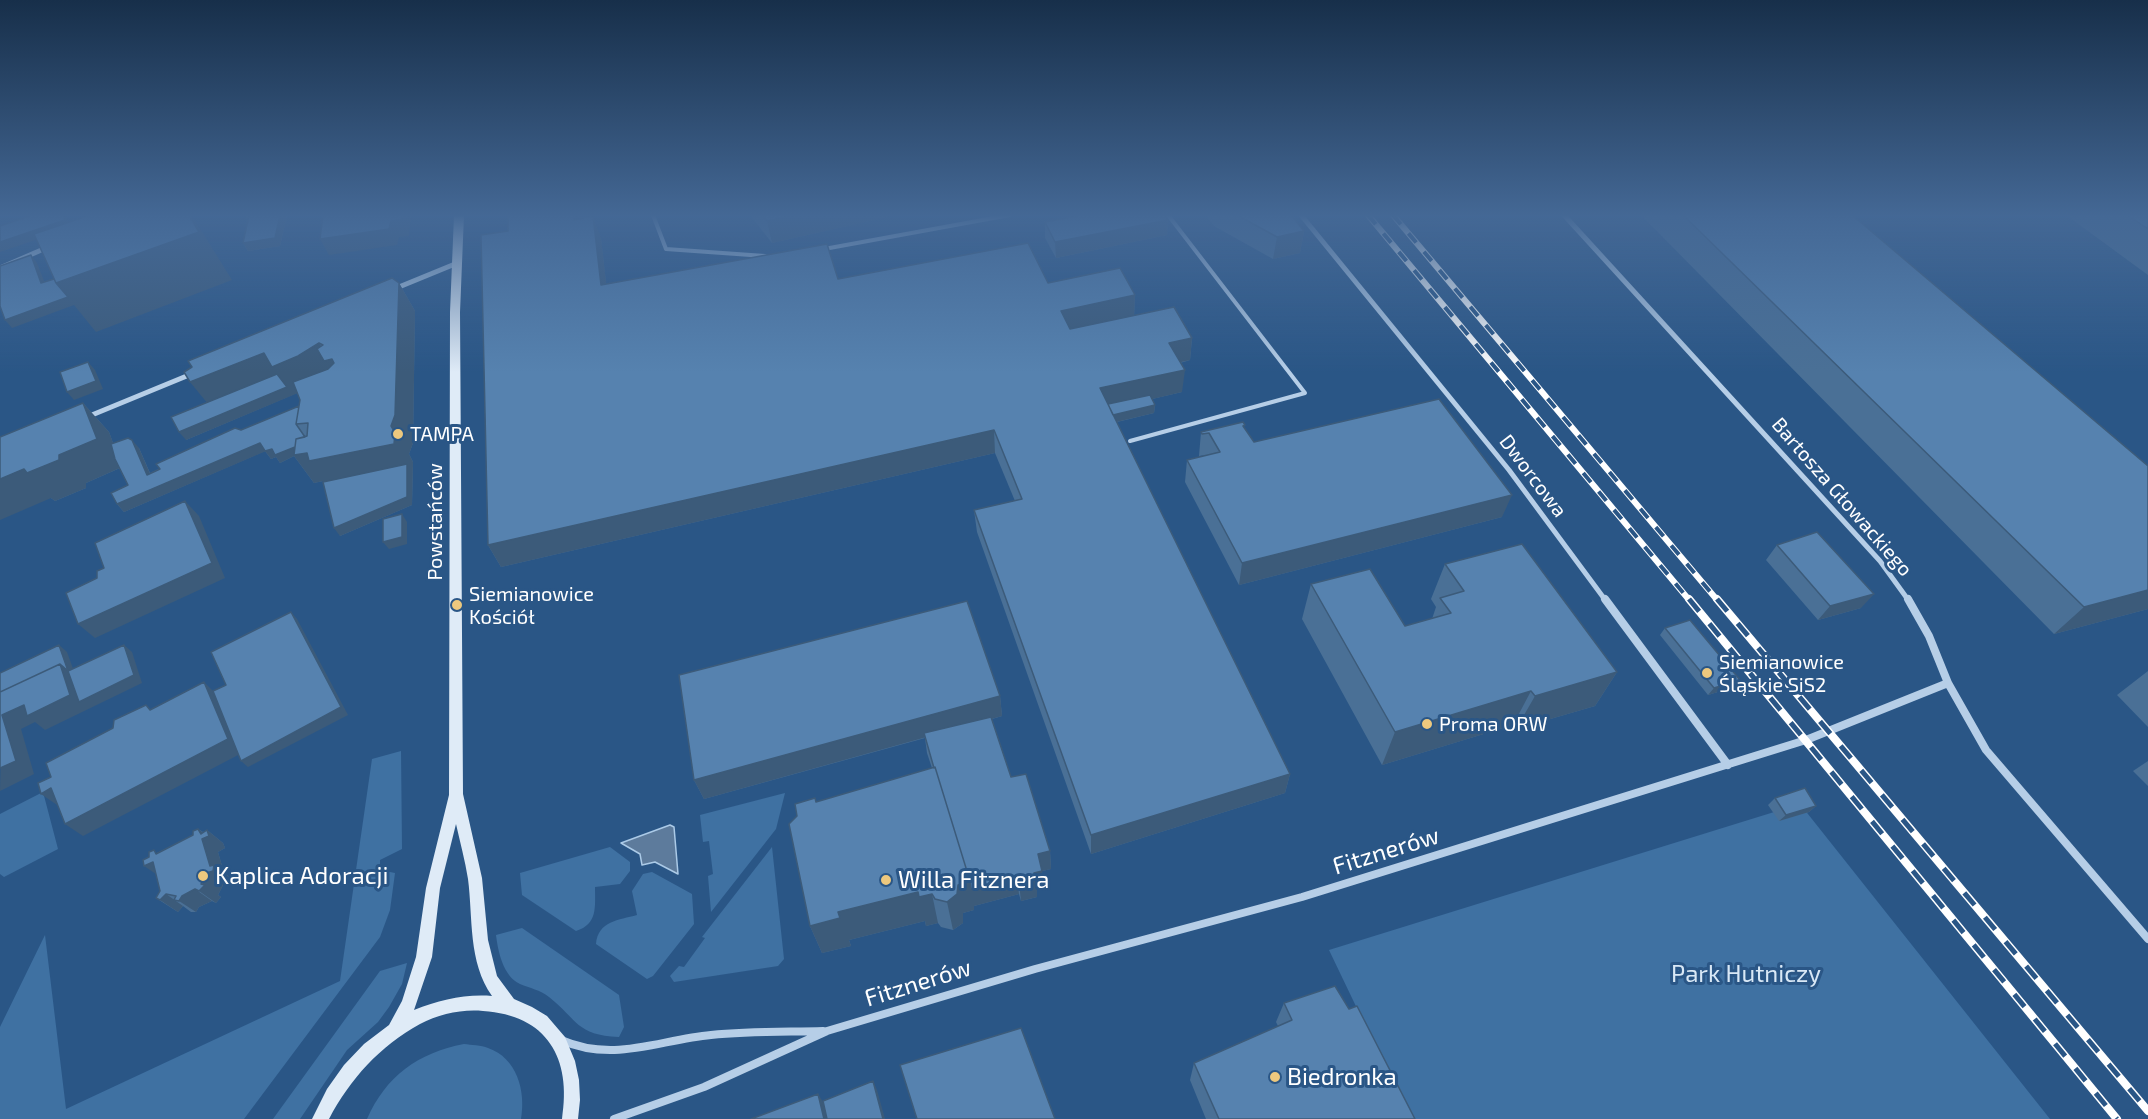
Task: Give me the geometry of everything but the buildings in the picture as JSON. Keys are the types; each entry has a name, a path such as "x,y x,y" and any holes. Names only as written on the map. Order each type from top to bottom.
{"street":[{"path":"389,291 447,267"},
{"name":"Powstańców","path":"455,267 456,794 475,878 484,960 490,980 508,1005"},
{"name":"Dworcowa","path":"1344,267 1509,470 1728,765"},
{"name":"Bartosza Głowackiego","path":"1612,267 1880,561 1906,596 1929,636 1948,683 1986,750 2148,939"},
{"path":"83,418 205,368"},
{"name":"Fitznerów","path":"614,1119 704,1087 827,1031 1035,969 1302,897 1728,765 1821,734 1948,683"},
{"name":"Powstańców","path":"395,1030 409,1004 424,957 433,888 456,794"},
{"path":"320,1119 334,1093 354,1066 395,1030 428,1013 462,1003 478,1002 508,1005 535,1017 555,1037 562,1049 571,1080 570,1119"},
{"name":"Fitznerów","path":"555,1037 585,1050 617,1051 700,1036 827,1031"}],"lane":[{"path":"1130,441 1305,393 1208,267"}],"green space":[{"path":"401,751 402,849 380,860 380,870 395,873 390,910 380,937 244,1119 0,1119 0,1027 45,935 66,1109 340,981 372,759"},
{"path":"43,792 58,849 4,877 0,874 0,814"},
{"path":"785,793 776,829 711,912 708,876 713,874 709,841 703,842 700,815"},
{"name":"Park Hutniczy","path":"1800,804 2050,1119 1410,1119 1329,950"},
{"path":"610,847 630,862 630,871 620,884 595,887 594,914 583,928 576,931 522,895 520,873"},
{"path":"772,847 784,959 778,966 674,982 670,976 679,966 684,967 705,938 702,937"},
{"path":"652,872 692,894 694,924 653,976 647,979 596,944 605,926 637,915 632,891 643,874"},
{"path":"522,928 619,995 624,1027 619,1037 605,1036 586,1030 549,997 520,984 509,975 500,955 496,935"},
{"path":"407,963 402,984 389,1007 378,1022 347,1050 300,1119 273,1119 380,971"},
{"path":"464,1044 485,1047 498,1053 513,1067 522,1098 521,1119 367,1119 384,1090 405,1069 432,1053"}],"shaded area":[{"path":"670,825 674,827 678,874 655,862 642,865 640,854 621,843"}],"railway":[{"path":"1412,267 1690,601"},
{"path":"1437,267 1718,601"},
{"path":"1689,599 2117,1119"},
{"path":"1717,599 2148,1111"}],"place":[{"name":"TAMPA","path":"398,434"},
{"name":"Siemianowice Kościół","path":"457,605"},
{"name":"Siemianowice Śląskie SiS2","path":"1707,673"},
{"name":"Proma ORW","path":"1427,724"},
{"name":"Kaplica Adoracji","path":"203,876"},
{"name":"Willa Fitznera","path":"886,880"},
{"name":"Biedronka","path":"1275,1077"}]}
